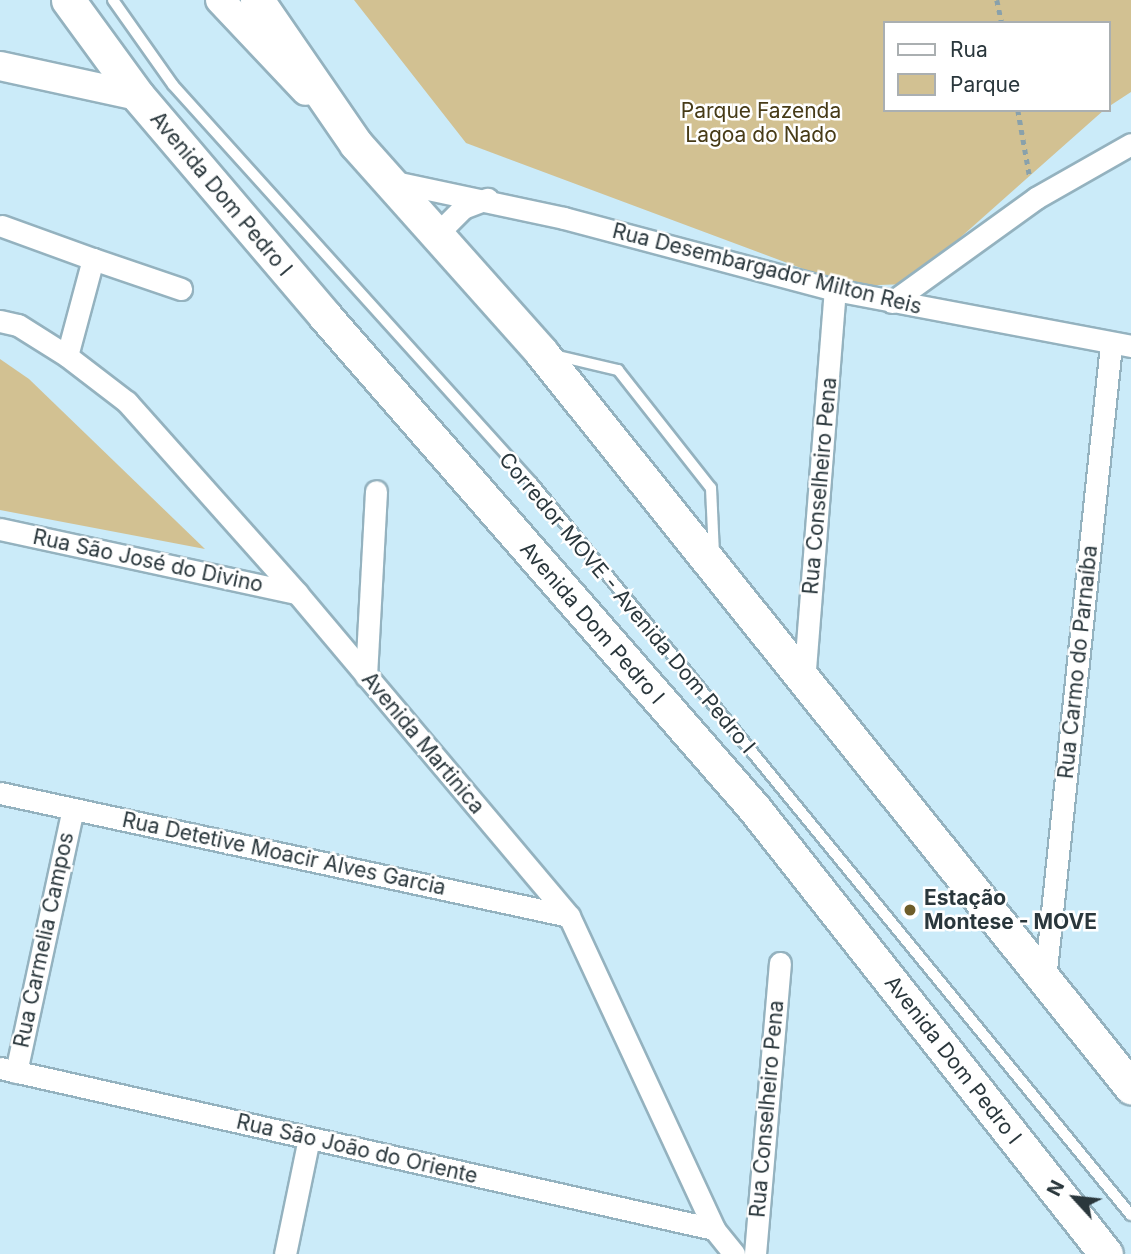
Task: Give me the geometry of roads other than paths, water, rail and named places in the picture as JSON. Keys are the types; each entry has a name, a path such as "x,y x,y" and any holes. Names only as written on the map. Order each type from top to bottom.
{"highway":[{"name":"Avenida Dom Pedro I","path":"68,0 138,96 754,808 1106,1254"},
{"path":"257,0 356,144 438,233 541,352 1131,1087"}],"main road":[{"path":"220,0 356,144"},
{"path":"0,66 138,96"}],"street":[{"path":"892,302 1036,198 1131,144"},
{"name":"Rua Desembargador Milton Reis","path":"390,181 486,199 835,290 1121,345"},
{"path":"438,233 463,208 486,199"},
{"path":"2,226 181,289"},
{"path":"67,356 93,259"},
{"name":"Rua Conselheiro Pena","path":"804,682 835,290"},
{"name":"Avenida Martinica","path":"0,321 18,325 67,356 127,402 297,593 569,916 714,1229 734,1254"},
{"name":"Rua Carmo do Parnaíba","path":"1045,979 1121,345"},
{"path":"366,676 376,491"},
{"name":"Rua São José do Divino","path":"0,529 297,593"},
{"name":"Rua Detetive Moacir Alves Garcia","path":"0,793 569,916"},
{"name":"Rua Carmelia Campos","path":"8,1070 73,809"},
{"name":"Rua Conselheiro Pena","path":"755,1254 780,963"},
{"name":"Rua São João do Oriente","path":"8,1070 714,1229"},
{"path":"285,1254 309,1138"}],"lane":[{"name":"Corredor MOVE - Avenida Dom Pedro I","path":"113,0 173,85 532,484 1131,1215"},
{"path":"541,352 618,370 711,488 715,570"}],"place":[{"name":"Estação Montese - MOVE","path":"910,910"}],"park label":[{"name":"Parque Fazenda Lagoa do Nado","path":"761,123"}]}
